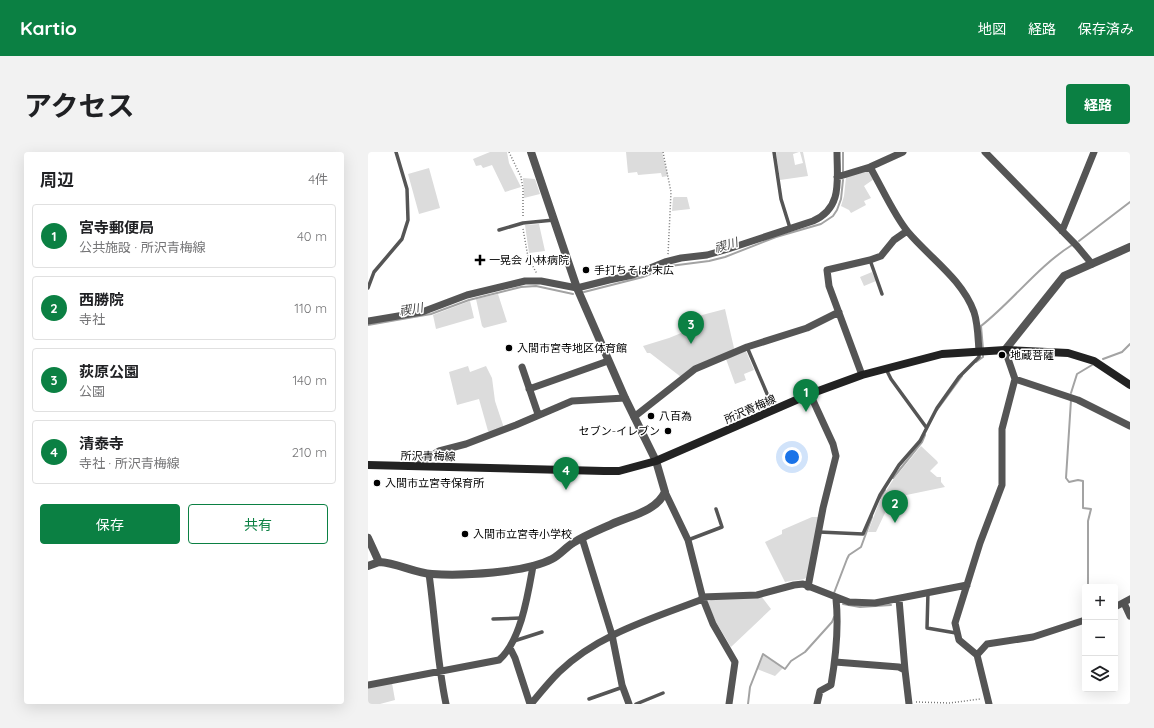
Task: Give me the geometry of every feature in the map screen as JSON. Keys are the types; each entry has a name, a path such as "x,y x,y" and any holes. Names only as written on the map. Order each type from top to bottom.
{"main road":[{"name":"所沢青梅線","path":"368,465 604,471 625,470 656,462 810,394 885,368 942,354 1005,350 1055,351 1083,356 1094,361 1130,385"}],"street":[{"path":"531,152 577,288 608,361 656,462 665,492 688,540 703,598 713,624 735,662 730,704"},
{"path":"368,321 422,312 467,295 525,281 541,281 577,288 633,275 665,262 681,258 707,256 823,217 830,210 837,192 837,152"},
{"path":"837,178 870,167 903,152"},
{"path":"985,152 1077,246 1092,264"},
{"path":"1062,232 1094,152"},
{"path":"870,167 907,231 957,284 968,298 974,312 982,351"},
{"path":"862,375 829,286 827,270 881,256 894,240 907,231"},
{"path":"988,701 977,655 963,645 956,633 955,623 1002,485 1002,429 1015,379 1005,350 1064,276 1130,247"},
{"path":"634,417 695,369 747,347 807,328 839,312"},
{"path":"529,388 608,361"},
{"path":"522,367 538,414"},
{"path":"1015,379 1078,400 1130,426"},
{"path":"808,587 836,456 833,444 810,394"},
{"path":"418,466 423,460 440,451 473,441 572,401 625,398"},
{"path":"368,566 379,562 393,563 429,574 473,575 533,566 552,559 582,538 644,511 659,502 665,492"},
{"path":"368,538 379,562"},
{"path":"582,538 612,635 623,688 629,704"},
{"path":"368,685 499,660 511,645 521,618 529,590 533,566"},
{"path":"429,574 436,624 439,671 446,704"},
{"path":"530,704 559,671 612,635 703,598 756,595 803,584 836,599 861,603 875,603 967,585"},
{"path":"817,704 820,691 831,685 835,662 838,621 836,599"},
{"path":"900,599 909,703"},
{"path":"1118,606 1130,599"},
{"path":"1124,603 1130,616"},
{"path":"977,655 987,644 1033,637 1082,621"},
{"path":"511,645 530,704"},
{"path":"835,662 899,667 906,670"}],"lane":[{"path":"368,288 374,272 402,239 408,220 407,189 396,152"},
{"path":"774,152 781,199 790,228"},
{"path":"499,230 510,226 554,220"},
{"path":"870,260 882,294"},
{"path":"747,347 774,410"},
{"path":"820,532 863,534 880,494 899,465 920,441 926,427 959,377 979,357 982,351"},
{"path":"885,368 891,379 926,427"},
{"path":"688,540 722,526 716,508"},
{"path":"928,592 927,628 956,633"},
{"path":"493,619 521,618"},
{"path":"511,645 542,632"},
{"path":"589,699 623,688"},
{"path":"636,704 663,693"}],"path":[{"path":"663,152 671,192 668,256 665,262"},
{"path":"909,703 988,701"}],"shaded area":[{"path":"490,152 507,152 509,163 521,187 505,192 492,165 483,168 481,165 476,166 473,159"},
{"path":"626,152 662,152 668,176 662,177 661,173 638,175 637,172 628,173"},
{"path":"776,152 799,152 793,154 795,165 803,163 800,152 803,152 808,176 780,180"},
{"path":"429,168 440,208 419,214 408,174"},
{"path":"867,171 870,172 874,179 864,186 871,198 864,201 866,205 851,213 849,210 841,206 844,196 846,177"},
{"path":"523,178 535,179 540,194 524,198"},
{"path":"674,197 687,197 690,209 672,211"},
{"path":"539,224 545,251 529,253 525,225"},
{"path":"872,272 876,281 864,286 860,277"},
{"path":"498,294 507,322 484,328 482,326 476,299"},
{"path":"470,301 474,318 436,329 433,315"},
{"path":"725,309 734,348 733,351 681,377 650,353 647,353 643,346 686,331 683,320"},
{"path":"746,351 754,370 744,374 746,380 735,384 726,359"},
{"path":"468,366 470,372 486,366 492,378 495,401 504,428 492,433 488,431 479,399 457,405 449,372"},
{"path":"921,446 937,461 938,463 930,471 937,477 941,477 941,482 945,487 892,498 876,532 868,532 880,500 893,480"},
{"path":"812,517 821,517 808,577 785,582 765,542 782,534 782,530"},
{"path":"761,596 771,609 731,647 716,622 707,602 713,599"},
{"path":"764,654 783,668 775,676 757,669"},
{"path":"392,683 395,700 380,704 368,704 368,688"}],"waterway":[{"name":"禊川","path":"843,152 843,172"},
{"name":"禊川","path":"584,292 643,277 670,266 709,261 725,257 776,237 821,224 833,216 837,210 841,199 843,180"},
{"path":"1079,241 1130,202"},
{"path":"983,349 981,326 1048,263 1072,245"},
{"name":"禊川","path":"368,325 431,314 469,300 521,287 536,286 573,294"},
{"path":"1103,359 1122,352 1130,344"},
{"path":"976,362 983,357 983,354"},
{"path":"1071,393 1077,374 1092,365"},
{"path":"937,410 962,376"},
{"path":"1071,400 1066,478 1069,482 1078,480 1083,481 1083,508 1091,509 1088,521 1088,584"},
{"path":"893,478 922,442 925,435"},
{"path":"880,498 885,490"},
{"path":"834,593 847,559 849,555 861,547 872,517"},
{"path":"843,604 860,607 891,605"},
{"path":"748,704 750,687 763,654 785,669 791,661 805,652 832,622 834,617"}],"place":[{"name":"一晃会 小林病院","path":"480,260"},
{"name":"手打ちそば 末広","path":"586,270"},
{"name":"荻原公園","path":"691,344"},
{"name":"入間市宮寺地区体育館","path":"509,348"},
{"name":"地蔵菩薩","path":"1002,355"},
{"name":"宮寺郵便局","path":"806,412"},
{"name":"八百為","path":"651,416"},
{"name":"セブン-イレブン","path":"668,431"},
{"name":"入間市立宮寺保育所","path":"377,483"},
{"name":"清泰寺","path":"566,490"},
{"name":"西勝院","path":"895,523"},
{"name":"入間市立宮寺小学校","path":"465,534"}]}
